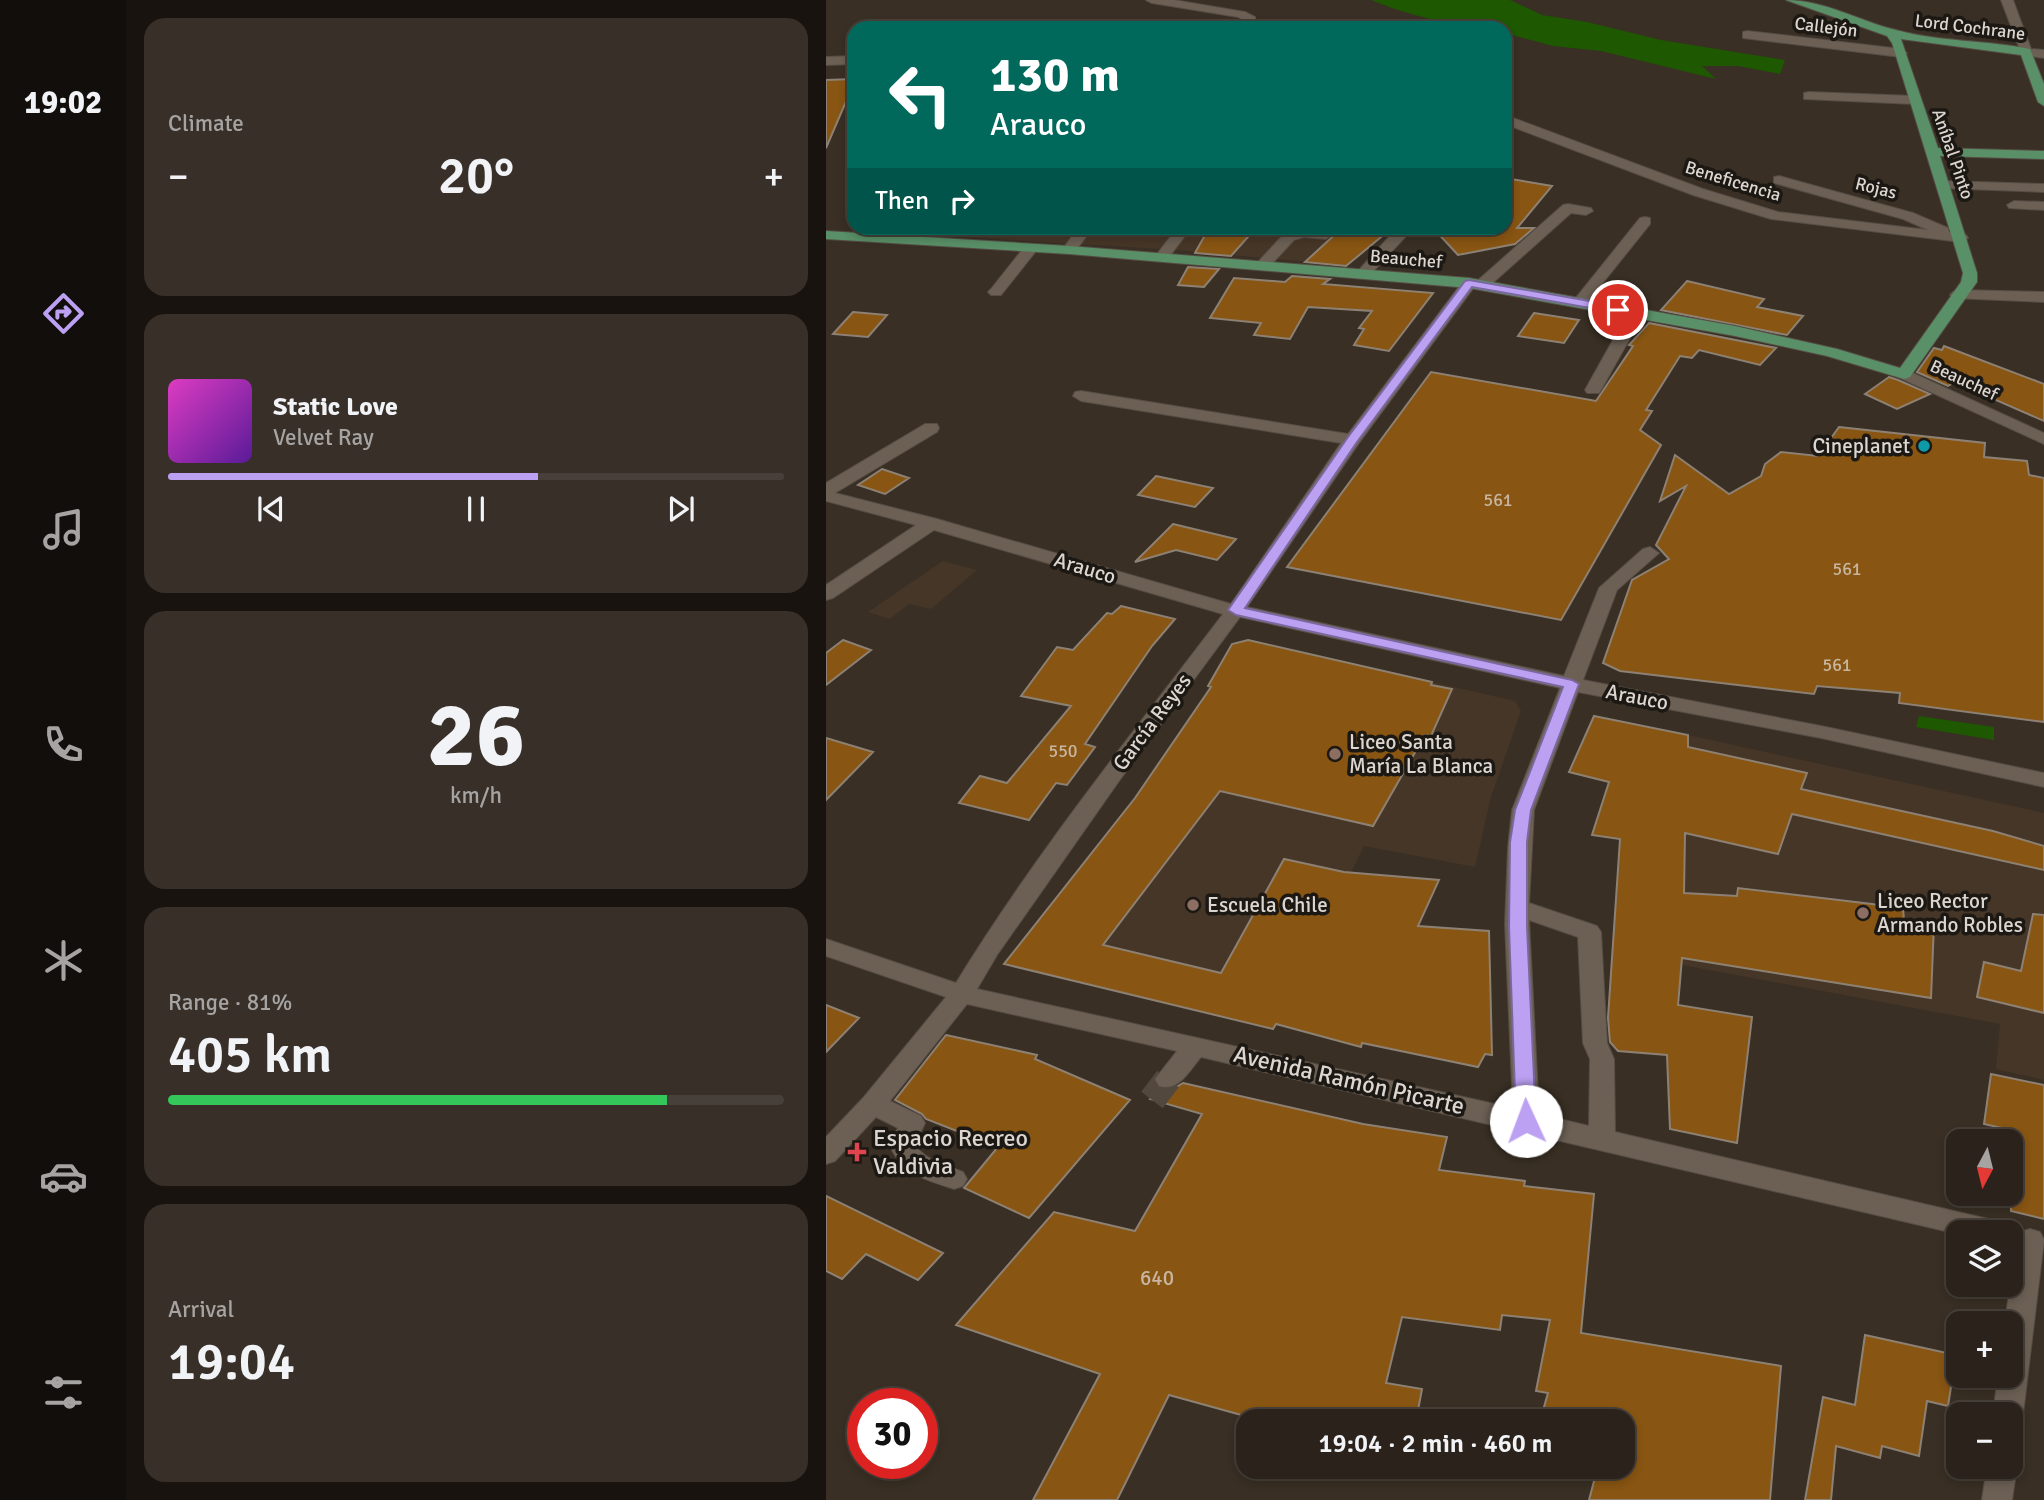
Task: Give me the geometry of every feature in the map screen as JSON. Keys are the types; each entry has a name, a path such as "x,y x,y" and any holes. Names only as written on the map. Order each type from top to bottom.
{"main road":[{"path":"1792,0 1891,33"},
{"name":"Lord Cochrane","path":"1891,33 1923,40 2026,52"},
{"name":"Aníbal Pinto","path":"1891,33 1901,53 1914,100 1934,152 1970,273 1969,282 1904,374"},
{"path":"2026,52 2044,102"},
{"path":"1934,152 2044,155"},
{"name":"Beauchef","path":"826,235 847,233"},
{"name":"Beauchef","path":"898,235 1476,284 1831,352 1904,374"}],"street":[{"path":"1153,0 1241,14 1251,21"},
{"path":"2007,0 2026,52"},
{"name":"Callejón","path":"1747,35 1901,53"},
{"name":"Lord Cochrane","path":"2026,52 2044,54"},
{"path":"826,61 847,60"},
{"path":"1809,96 1914,100"},
{"name":"Beneficencia","path":"1512,122 1698,192 1754,210 1834,224 1961,239"},
{"name":"Rojas","path":"1779,180 1908,216 1961,239"},
{"path":"1944,185 2044,188"},
{"path":"2014,205 2044,206"},
{"name":"García Reyes","path":"826,1154 873,1104 962,993 989,949 1104,787 1236,610 1352,440 1476,284 1569,208 1586,211"},
{"path":"1580,302 1645,220"},
{"path":"1069,250 1080,235"},
{"path":"1161,258 1179,235"},
{"path":"1262,266 1293,235"},
{"path":"1363,274 1399,235"},
{"path":"996,292 1031,248"},
{"path":"1958,295 2044,297"},
{"path":"1593,390 1636,313"},
{"name":"Beauchef","path":"1904,374 2044,439"},
{"path":"1081,396 1352,440"},
{"path":"826,493 931,428"},
{"name":"Arauco","path":"826,493 1236,610 1572,684 1821,732 2044,780"},
{"path":"826,594 931,523"},
{"path":"1526,1121 1518,842 1523,810 1608,588 1650,553"},
{"path":"1519,908 1590,932 1595,1043 1602,1059 1602,1139"},
{"name":"Avenida Ramón Picarte","path":"826,947 962,993 1946,1220"},
{"path":"1168,1079 1196,1046"},
{"path":"873,1104 912,1122 911,1129 902,1143 903,1153 914,1163 954,1179"},
{"path":"2009,1402 2028,1240"},
{"path":"1997,1500 1999,1479"}],"shaded area":[{"path":"931,235 1334,235 1309,262 1177,250"},
{"path":"943,561 977,570 931,609 909,604 890,619 868,612"},
{"path":"1248,640 1515,701 1521,711 1491,797 1475,867 1364,846 1273,1029 1004,964 1135,798 1205,695 1232,644"},
{"name":"Liceo Rector Armando Robles","path":"1688,735 2044,813 2044,1080 1996,1069 2000,1024 1682,965"}],"green space":[{"path":"1371,0 1510,0 1542,15 1587,22 1661,40 1785,60 1780,74 1738,66 1702,66 1716,79 1601,51 1553,46 1512,35 1512,21 1443,21 1403,12"},
{"path":"1919,716 1994,727 1994,740 1916,727"}],"building":[{"path":"847,79 847,99 826,148 826,80"},
{"path":"1512,179 1552,186 1517,228 1534,228 1515,244 1458,255 1439,235 1512,235"},
{"path":"1205,235 1250,235 1231,256 1195,253"},
{"path":"1334,235 1384,235 1346,266 1305,262"},
{"path":"1188,267 1219,269 1204,287 1178,285"},
{"path":"1292,276 1330,279 1323,284 1433,293 1389,351 1354,345 1364,329 1359,328 1372,311 1308,307 1290,339 1254,335 1261,323 1210,318 1234,278 1285,282"},
{"path":"1687,281 1764,299 1757,307 1803,316 1787,335 1661,310"},
{"path":"853,312 887,315 868,337 833,334"},
{"path":"1534,313 1579,320 1564,343 1518,336"},
{"path":"1649,323 1776,348 1760,365 1699,350 1692,358 1680,356 1646,410 1652,411 1640,430 1661,445 1561,620 1287,567 1431,372 1596,401 1633,346 1629,345"},
{"path":"1944,346 2044,384 2044,421 1955,382 1948,386 1917,372 1934,348 1942,350"},
{"path":"1889,377 1930,394 1897,409 1865,394"},
{"path":"1839,427 1985,443 1984,457 2027,461 2029,475 2044,478 2044,722 1899,703 1900,693 1817,686 1814,694 1620,671 1603,663 1632,580 1669,559 1656,545 1686,486 1660,501 1675,455 1729,494 1761,476 1765,464 1781,452 1818,456"},
{"path":"882,469 909,478 885,494 858,485"},
{"path":"1156,476 1213,488 1195,507 1138,495"},
{"path":"1173,524 1236,539 1217,560 1176,550 1135,562"},
{"path":"1121,606 1175,619 1152,646 1085,744 1095,747 1067,785 1056,783 1029,820 959,803 980,776 1007,783 1071,706 1021,696 1057,647 1073,650 1107,613 1112,614"},
{"path":"843,640 871,650 826,685 826,653"},
{"path":"1248,640 1432,682 1431,685 1452,689 1431,736 1425,735 1373,826 1220,791 1103,945 1221,973 1284,859 1344,872 1439,880 1418,926 1489,931 1492,1055 1485,1054 1478,1067 1362,1043 1361,1047 1276,1024 1273,1029 1004,964 1135,798 1211,687 1208,686 1232,644"},
{"path":"1594,716 1688,735 1688,747 1807,773 1801,789 1993,831 2044,846 2044,870 1792,814 1778,854 1685,833 1684,893 1737,896 1738,888 1872,904 1903,909 1904,919 1934,924 1931,998 1682,958 1678,1005 1752,1017 1737,1143 1670,1129 1667,1055 1618,1051 1610,1042 1608,1018 1620,839 1592,835 1609,782 1569,772"},
{"path":"826,738 873,752 826,800"},
{"path":"2033,914 2044,915 2044,1013 1977,997 1984,962 2021,971"},
{"path":"826,1005 859,1018 826,1052"},
{"path":"946,1035 1037,1055 1035,1059 1130,1100 1029,1218 964,1188 998,1147 926,1119 922,1114 895,1100"},
{"path":"1991,1074 2044,1085 2044,1219 2011,1211 2011,1206 2023,1206 2023,1129 1984,1124"},
{"path":"1183,1083 1363,1124 1447,1137 1439,1170 1525,1181 1524,1186 1594,1194 1581,1333 1781,1366 1770,1500 1589,1500 1595,1479 1635,1479 1635,1409 1543,1409 1548,1393 1536,1391 1550,1320 1502,1315 1500,1330 1402,1317 1386,1383 1422,1389 1418,1409 1236,1409 1236,1414 1169,1395 1117,1500 1033,1500 1100,1374 956,1325 1054,1212 1135,1231 1202,1114 1150,1099 1158,1088 1173,1089"},
{"path":"826,1196 943,1253 918,1280 866,1254 842,1279 826,1271"},
{"path":"1865,1335 1946,1353 1946,1388 1951,1388 1949,1402 1946,1402 1946,1406 1927,1401 1919,1456 1882,1446 1880,1458 1836,1446 1831,1500 1805,1500 1823,1397 1855,1405"}],"tunnel":[{"path":"1152,1100 1168,1079"}],"place":[{"name":"Cineplanet","path":"1924,446"},
{"name":"Liceo Santa María La Blanca","path":"1335,754"},
{"name":"Escuela Chile","path":"1193,905"},
{"name":"Liceo Rector Armando Robles","path":"1863,913"},
{"name":"Espacio Recreo Valdivia","path":"857,1152"}],"route":[{"path":"1526,1121 1518,927 1518,842 1523,810 1572,684 1236,610 1352,440 1469,283 1618,310"}]}
